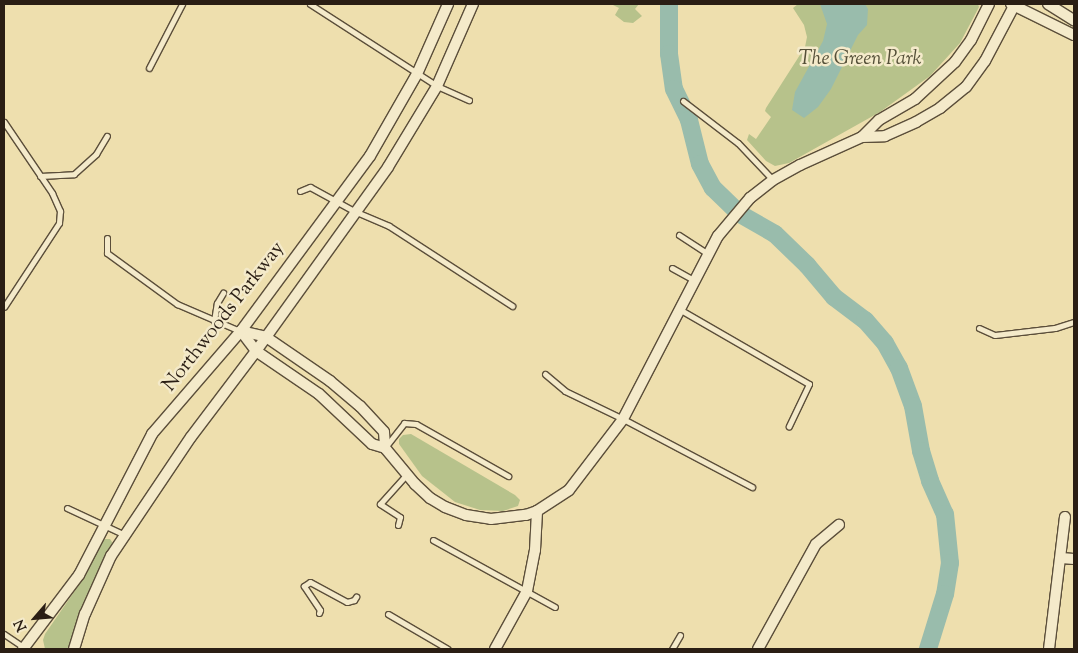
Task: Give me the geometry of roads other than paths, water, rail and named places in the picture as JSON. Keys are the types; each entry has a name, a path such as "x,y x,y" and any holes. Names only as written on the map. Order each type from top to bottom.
{"street":[{"name":"Northwoods Parkway","path":"25,649 79,575 103,525 152,434 241,331 370,156 417,74 448,4"},
{"name":"Northwoods Parkway","path":"74,649 86,614 111,556 190,437 256,352 354,211 388,167 437,86 473,4"},
{"path":"241,331 256,352 319,394 372,444 385,448 406,474 430,498 445,508 466,515 491,519 526,515 537,511 569,490 623,419 718,236 750,198 773,180 862,137 880,120 915,99 955,62 971,40 989,4"},
{"path":"862,137 885,136 916,122 940,108 966,87 985,61 1014,4 1074,35"},
{"path":"1048,4 1074,20"},
{"path":"241,331 266,337 330,381 360,406 384,432 385,448"},
{"path":"495,649 527,592 535,550 537,511"},
{"path":"1049,649 1065,517"},
{"path":"758,649 816,544 839,525"},
{"path":"1060,558 1074,559"}],"lane":[{"path":"149,68 182,4"},
{"path":"310,4 417,74 437,86 469,100"},
{"path":"683,101 738,143 773,180"},
{"path":"4,122 52,193 60,211 59,223 4,308"},
{"path":"40,176 74,174 96,154 107,136"},
{"path":"300,191 310,187 354,211 389,226 512,306"},
{"path":"679,235 708,254"},
{"path":"107,238 107,253 178,304 241,331"},
{"path":"672,268 694,280"},
{"path":"214,321 218,303 223,293"},
{"path":"679,309 809,384 789,426"},
{"path":"979,328 995,335 1055,328 1074,322"},
{"path":"545,374 565,391 623,419 752,487"},
{"path":"385,448 404,423 416,424 508,476"},
{"path":"398,524 400,517 380,504 406,474"},
{"path":"67,508 125,535"},
{"path":"433,540 555,607"},
{"path":"319,613 320,610 304,586 310,582 347,602 354,600 356,596"},
{"path":"388,614 448,649"},
{"path":"4,634 25,649"},
{"path":"672,649 680,635"}],"waterway":[{"path":"669,4 669,54 674,89 689,120 700,164 713,188 740,214 775,234 807,265 834,297 865,320 885,343 899,368 913,406 921,451 930,481 945,514 950,563 945,594 928,649"}],"park label":[{"name":"The Green Park","path":"860,59"}]}
